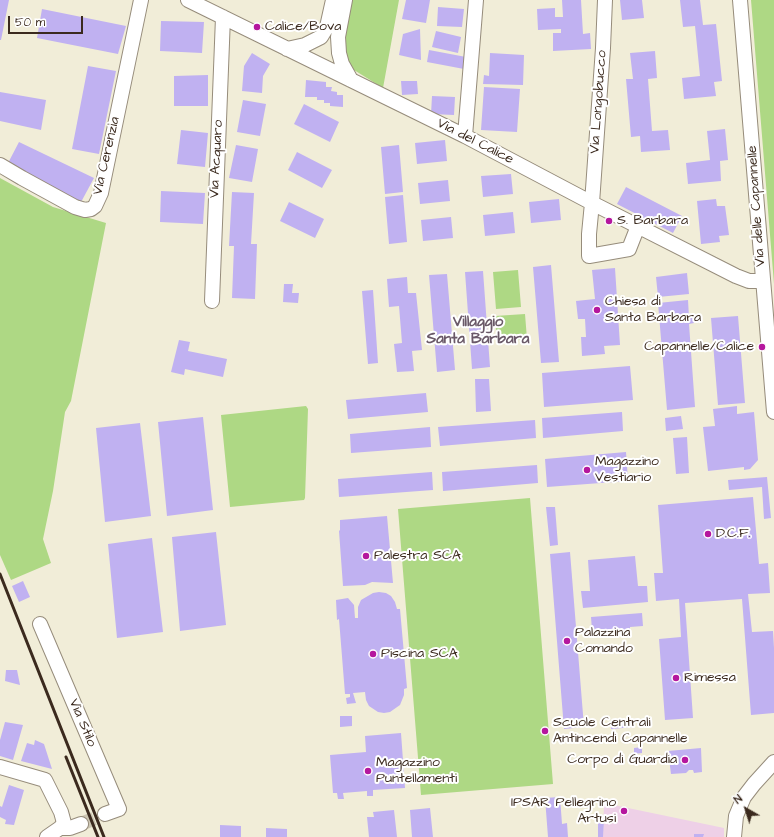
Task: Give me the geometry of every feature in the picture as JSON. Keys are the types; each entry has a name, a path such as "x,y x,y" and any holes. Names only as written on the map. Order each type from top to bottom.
{"street":[{"name":"Via Cerenzia","path":"0,164 22,178 75,207 85,210 91,209 95,206 100,193 141,0"},
{"name":"Via del Calice","path":"188,0 205,4 223,17 465,136 592,203 736,276 749,281 763,282"},
{"path":"333,0 327,27 314,50 316,63 329,55 338,37 345,0"},
{"path":"465,136 476,0"},
{"name":"Via Longobucco","path":"605,0 589,234 590,256 629,249 638,226"},
{"name":"Via delle Capannelle","path":"740,0 774,412"},
{"name":"Via Acquaro","path":"212,301 223,17"},
{"path":"287,49 305,45 321,37"},
{"path":"338,37 340,58 345,72 351,80"},
{"name":"Via Stilo","path":"40,624 119,809 105,814"},
{"path":"734,837 735,823 741,803 751,788 772,766"},
{"path":"0,767 45,780 62,815 64,823 60,828 47,837"},
{"path":"60,828 70,828 81,824"}],"shaded area":[{"name":"IPSAR Pellegrino Artusi","path":"604,803 724,828 724,837 603,837"}],"green space":[{"path":"352,0 399,0 383,88 354,70 347,61 344,47 347,17"},
{"path":"751,0 774,0 774,284"},
{"path":"0,178 53,207 106,223 71,401 65,412 53,491 43,539 51,563 11,580 0,555"},
{"path":"518,270 521,307 496,309 493,272"},
{"path":"525,314 527,339 497,342 495,316"},
{"path":"306,406 308,409 304,500 230,507 221,415"},
{"path":"530,498 553,784 421,795 398,509"}],"building":[{"path":"0,0 9,0 1,40 0,40"},
{"path":"406,0 430,0 426,23 402,19"},
{"path":"562,0 581,0 583,34 590,33 591,49 553,51 553,33 561,33 561,29 538,30 537,9 555,8 555,17 563,17"},
{"path":"620,0 642,0 644,18 622,20"},
{"path":"680,0 700,0 703,25 716,24 722,81 714,82 716,96 684,99 682,78 700,76 695,26 683,27"},
{"path":"438,7 464,9 462,27 437,26"},
{"path":"42,9 126,26 118,54 37,38"},
{"path":"161,21 204,22 202,53 160,51"},
{"path":"420,29 421,60 399,55 403,34"},
{"path":"436,31 461,37 458,53 432,47"},
{"path":"429,50 466,57 464,69 427,62"},
{"path":"655,51 657,78 648,79 652,131 668,130 670,150 641,152 640,136 631,137 626,79 633,79 630,53"},
{"path":"252,53 270,64 263,76 262,93 242,91 244,66"},
{"path":"490,53 524,55 523,85 483,84 484,75 489,76"},
{"path":"88,66 116,71 99,154 72,149"},
{"path":"208,75 208,106 174,106 174,76"},
{"path":"306,80 326,82 326,87 332,87 331,91 337,92 337,95 343,95 343,107 330,106 330,103 324,103 324,100 317,100 317,97 305,97"},
{"path":"401,81 417,81 418,94 402,95"},
{"path":"484,87 520,89 517,132 481,130"},
{"path":"0,92 46,100 41,130 0,121"},
{"path":"432,96 455,97 454,115 431,114"},
{"path":"243,100 266,104 260,136 237,132"},
{"path":"304,104 339,122 330,142 294,124"},
{"path":"725,129 728,160 720,161 721,181 688,184 686,163 710,160 707,131"},
{"path":"181,130 208,133 205,167 177,164"},
{"path":"445,140 447,161 417,164 415,143"},
{"path":"19,142 94,178 80,204 7,165"},
{"path":"236,145 258,149 252,182 229,178"},
{"path":"399,145 403,192 385,194 381,147"},
{"path":"297,152 332,170 322,188 288,170"},
{"path":"511,174 513,194 483,197 481,176"},
{"path":"448,180 450,201 420,204 418,183"},
{"path":"626,187 682,216 673,233 617,204"},
{"path":"161,191 205,193 203,224 160,222"},
{"path":"232,192 254,193 251,244 257,244 255,299 232,298 234,246 229,246"},
{"path":"403,195 407,242 389,244 385,197"},
{"path":"559,199 561,220 531,223 529,202"},
{"path":"716,199 717,206 725,206 729,235 719,236 720,242 701,244 697,201"},
{"path":"289,202 324,219 315,238 280,221"},
{"path":"513,212 515,233 485,236 483,215"},
{"path":"451,217 453,238 423,241 421,220"},
{"path":"551,265 559,362 541,363 533,267"},
{"name":"Chiesa di Santa Barbara","path":"615,268 620,345 604,346 605,354 582,356 581,337 586,337 585,319 578,319 576,301 595,299 592,270"},
{"path":"483,271 490,367 472,369 465,272"},
{"path":"687,273 689,294 658,297 656,277"},
{"path":"447,274 455,370 437,372 429,275"},
{"path":"407,277 408,293 416,293 422,350 412,351 414,371 397,372 394,344 402,343 399,306 389,307 387,279"},
{"path":"284,284 293,284 292,293 299,293 298,303 283,302"},
{"path":"373,290 378,363 368,364 362,291"},
{"path":"688,300 689,318 694,317 694,323 689,324 695,407 667,410 658,303"},
{"path":"738,316 745,403 718,405 711,318"},
{"path":"179,340 190,342 188,351 227,359 223,377 185,369 184,375 171,372"},
{"path":"630,366 633,400 544,407 542,373"},
{"path":"475,379 489,379 491,411 476,412"},
{"path":"426,393 428,412 348,419 346,400"},
{"path":"737,406 737,414 754,412 758,460 750,469 744,470 744,467 708,471 703,427 715,426 713,409"},
{"path":"622,412 623,431 543,438 542,418"},
{"path":"681,416 683,429 666,431 665,418"},
{"path":"203,417 213,510 167,516 158,422"},
{"path":"535,420 536,438 440,446 438,427"},
{"path":"140,423 151,516 105,522 96,428"},
{"path":"430,427 431,447 351,453 350,434"},
{"path":"687,437 689,473 676,474 673,438"},
{"name":"Magazzino Vestiario","path":"626,452 628,481 547,487 545,459"},
{"path":"537,465 538,483 443,491 442,472"},
{"path":"432,472 433,490 339,497 338,479"},
{"path":"767,477 771,518 764,519 762,487 729,490 728,480"},
{"name":"D.C.F.","path":"753,497 759,564 768,563 770,593 748,594 752,632 773,631 774,713 751,715 742,599 685,603 693,718 665,720 659,639 681,637 679,599 656,601 654,573 663,573 658,505"},
{"path":"546,507 555,507 558,545 550,546"},
{"name":"Palestra SCA","path":"387,516 393,583 372,582 365,585 343,586 339,531 340,520"},
{"path":"216,532 226,625 180,631 172,537"},
{"path":"152,538 163,632 117,638 108,544"},
{"name":"Palazzina Comando","path":"570,552 584,727 564,729 550,554"},
{"path":"635,556 638,586 647,586 648,602 583,608 581,591 590,591 588,560"},
{"path":"23,581 30,597 19,602 12,586"},
{"name":"Piscina SCA","path":"373,593 386,593 391,596 397,609 400,609 407,688 404,689 404,695 400,705 390,712 384,713 378,712 369,706 366,700 365,692 353,693 356,703 347,704 346,698 350,697 350,694 345,694 336,600 348,598 354,605 355,618 358,618 358,607 361,600"},
{"path":"642,613 643,626 630,627 630,633 603,635 602,629 592,630 591,617"},
{"path":"6,670 17,670 20,685 5,681"},
{"path":"340,716 352,716 352,726 340,727"},
{"path":"634,719 634,727 611,729 611,721"},
{"path":"5,722 23,725 13,760 0,756 0,740"},
{"name":"Magazzino Puntellamenti","path":"401,733 405,788 373,790 373,796 367,796 367,791 343,793 344,799 338,799 337,793 333,793 330,755 366,752 365,736"},
{"path":"35,740 44,744 52,769 21,761 27,743 34,745"},
{"path":"642,747 642,753 634,754 634,748"},
{"name":"Corpo di Guardia","path":"701,748 702,772 694,773 693,770 689,770 686,773 671,774 668,751"},
{"path":"9,785 24,790 14,825 5,824 6,820 0,817 0,806 2,807"},
{"path":"560,797 562,824 567,823 568,837 548,837 545,798"},
{"path":"430,808 433,837 412,837 410,810"},
{"path":"394,810 397,837 369,837 367,817 374,817 373,812"},
{"path":"598,820 604,820 603,837 598,837"},
{"path":"220,825 241,826 241,837 220,837"},
{"path":"266,828 287,829 287,837 266,837"},
{"path":"694,834 704,834 703,837 694,837"}],"tunnel":[{"path":"81,824 105,814"}],"railway":[{"path":"0,574 104,837"},
{"path":"66,757 98,837"}],"place":[{"name":"Calice/Bova","path":"257,27"},
{"name":"S. Barbara","path":"609,221"},
{"name":"Chiesa di Santa Barbara","path":"597,310"},
{"name":"Capannelle/Calice","path":"762,347"},
{"name":"Magazzino Vestiario","path":"587,470"},
{"name":"D.C.F.","path":"708,534"},
{"name":"Palestra SCA","path":"366,556"},
{"name":"Palazzina Comando","path":"567,641"},
{"name":"Piscina SCA","path":"373,654"},
{"name":"Rimessa","path":"676,678"},
{"name":"Scuole Centrali Antincendi Capannelle","path":"545,731"},
{"name":"Corpo di Guardia","path":"685,760"},
{"name":"Magazzino Puntellamenti","path":"368,771"},
{"name":"IPSAR Pellegrino Artusi","path":"624,811"}],"district":[{"name":"Villaggio Santa Barbara","path":"478,332"}]}
